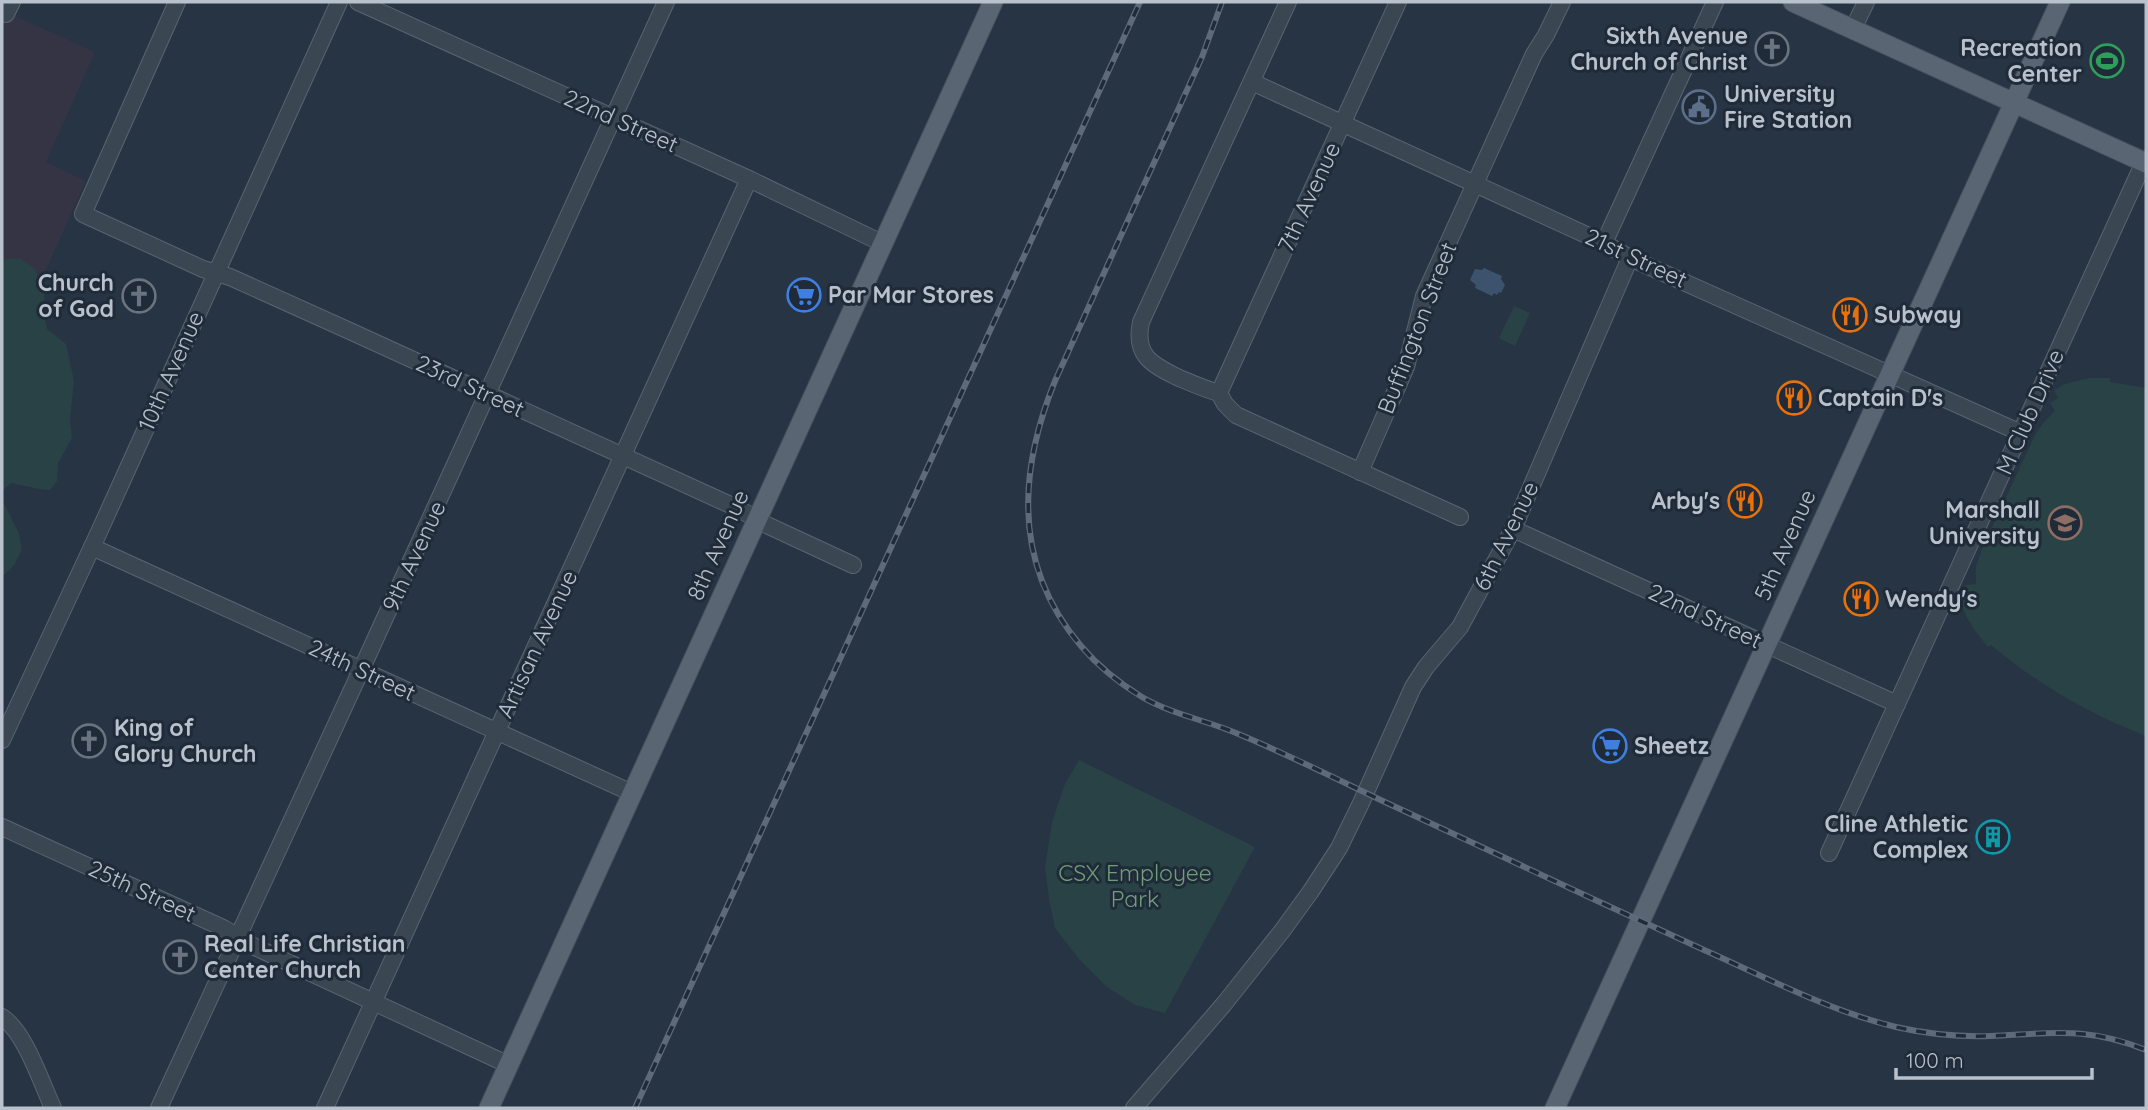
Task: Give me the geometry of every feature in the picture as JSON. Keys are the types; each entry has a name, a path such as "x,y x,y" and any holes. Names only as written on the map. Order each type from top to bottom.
{"main road":[{"name":"8th Avenue","path":"489,1108 993,2"},
{"path":"1793,2 2145,162"},
{"name":"5th Avenue","path":"1555,1108 2060,2"}],"street":[{"name":"23rd Street","path":"177,2 83,214 203,270 244,283 623,455 853,565"},
{"name":"10th Avenue","path":"2,740 339,2"},
{"name":"22nd Street","path":"358,2 749,179 882,243"},
{"name":"9th Avenue","path":"159,1108 666,2"},
{"path":"1288,2 1142,322 1139,337 1142,348 1150,363 1195,385 1219,393 1236,415 1460,517"},
{"name":"7th Avenue","path":"1219,393 1398,2"},
{"name":"Buffington Street","path":"1360,472 1406,368 1424,296 1534,54 1562,2"},
{"path":"1604,243 1715,2"},
{"path":"1853,29 1866,2"},
{"name":"21st Street","path":"1252,82 1604,243 1630,258 1667,272 2021,433"},
{"name":"M Club Drive","path":"1829,853 2145,162"},
{"name":"Artisan Avenue","path":"325,1108 749,179"},
{"name":"6th Avenue","path":"1134,1108 1216,1014 1298,910 1339,848 1413,687 1460,627 1513,529 1630,258"},
{"name":"22nd Street","path":"1513,529 1897,704"},
{"name":"24th Street","path":"92,547 632,793"},
{"name":"25th Street","path":"2,827 223,928 257,948 509,1065"},
{"path":"2,1017 22,1033 53,1108"}],"shaded area":[{"path":"2,10 95,52 46,162 86,181 2,367"}],"green space":[{"path":"19,258 35,269 45,292 43,312 47,329 66,344 74,381 70,419 72,438 58,463 57,481 50,490 11,483 2,491 2,262"},
{"path":"1514,306 1530,313 1515,346 1499,338"},
{"path":"2089,378 2110,378 2110,382 2146,388 2146,736 2064,697 1991,645 1988,647 1967,617 1959,597 1968,595 1966,585 1976,584 1976,566 1982,549 2034,437 2055,411 2050,403 2058,398 2054,390 2065,384"},
{"path":"2,499 19,534 22,550 14,565 2,577"},
{"name":"CSX Employee Park","path":"1079,760 1255,847 1165,1013 1135,1005 1107,987 1079,959 1055,928 1045,867 1052,822 1065,784"}],"water":[{"path":"1484,268 1502,276 1505,285 1501,293 1494,293 1492,296 1475,288 1476,285 1470,280 1475,269"}],"railway":[{"path":"635,1108 1140,2"},
{"path":"1222,2 1202,57 1055,381 1034,450 1029,484 1033,551 1043,584 1059,615 1081,646 1117,680 1153,703 1224,728 1278,751 1664,932 1846,1012 1896,1027 1931,1033 1978,1036 2083,1034 2146,1050"}],"place":[{"name":"Sixth Avenue Church of Christ","path":"1772,49"},
{"name":"Recreation Center","path":"2107,61"},
{"name":"University Fire Station","path":"1699,107"},
{"name":"Par Mar Stores","path":"804,295"},
{"name":"Church of God","path":"139,296"},
{"name":"Subway","path":"1850,315"},
{"name":"Captain D's","path":"1794,398"},
{"name":"Arby's","path":"1745,501"},
{"name":"Marshall University","path":"2065,523"},
{"name":"Wendy's","path":"1861,599"},
{"name":"King of Glory Church","path":"89,741"},
{"name":"Sheetz","path":"1610,746"},
{"name":"Cline Athletic Complex","path":"1993,837"},
{"name":"Real Life Christian Center Church","path":"180,957"}]}
